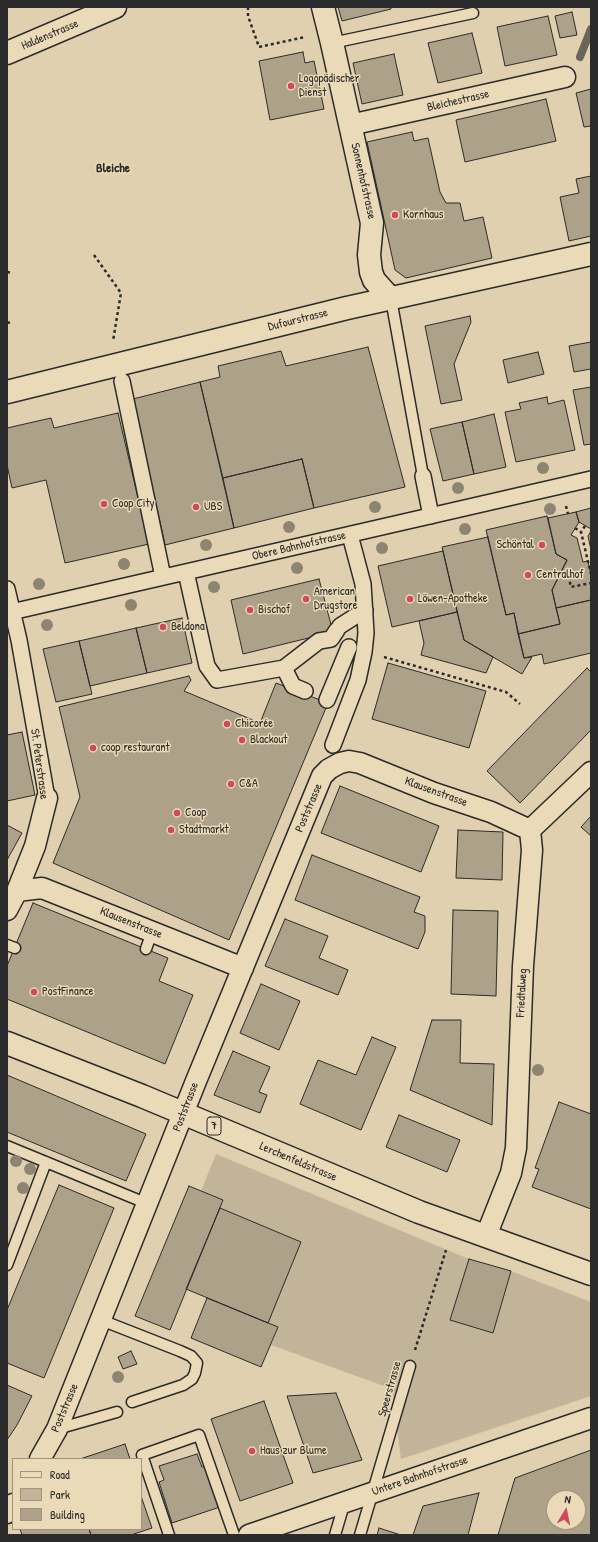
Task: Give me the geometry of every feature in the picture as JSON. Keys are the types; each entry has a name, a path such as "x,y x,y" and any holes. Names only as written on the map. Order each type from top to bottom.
{"street":[{"name":"Haldenstrasse","path":"7,53 114,7"},
{"name":"Sonnenhofstrasse","path":"323,7 372,223 369,255 371,272 378,285 391,299"},
{"name":"Bleichestrasse","path":"350,125 565,77"},
{"name":"Dufourstrasse","path":"7,392 118,366 346,308 591,254"},
{"path":"122,382 163,577"},
{"path":"423,476 431,516"},
{"name":"Obere Bahnhofstrasse","path":"10,612 591,479"},
{"path":"333,745 358,680 364,652 366,633 363,584 350,535"},
{"path":"186,572 207,666 217,680 284,668 319,641 339,638 364,652"},
{"name":"St. Peterstrasse","path":"7,589 10,612 19,640 47,798 35,846 17,891 7,910"},
{"path":"346,714 334,702 325,699 339,638 365,610"},
{"path":"284,668 293,686 305,691"},
{"name":"Klausenstrasse","path":"340,764 349,761 360,762 434,793 491,812 530,830"},
{"name":"Poststrasse","path":"41,1458 57,1429 183,1114 318,785 322,776 329,769 340,764"},
{"path":"530,830 591,772"},
{"name":"Friedtalweg","path":"486,1236 511,1174 516,1148 518,1065 524,1032 531,901 532,850 530,830"},
{"name":"Klausenstrasse","path":"17,891 42,888 149,940 243,968"},
{"name":"Lerchenfeldstrasse","path":"7,1043 142,1096 419,1212 591,1274"},
{"name":"Untere Bahnhofstrasse","path":"249,1535 373,1491 591,1418"}],"lane":[{"path":"332,43 473,13"},
{"path":"391,299 423,476"},
{"path":"7,1146 148,1204"},
{"path":"7,1265 46,1162"},
{"path":"101,1320 191,1356 197,1362 196,1374 192,1379 183,1385 132,1402"},
{"name":"Speerstrasse","path":"360,1535 410,1366"},
{"path":"57,1429 117,1412"},
{"path":"169,1535 142,1455 199,1435 234,1535"},
{"path":"335,1535 345,1502"}],"path":[{"path":"248,7 248,16 259,48 311,36"},
{"path":"94,255 121,293 113,346"},
{"path":"7,272 13,273"},
{"path":"7,323 11,322"},
{"path":"581,532 585,526"},
{"path":"575,528 581,532 591,574"},
{"path":"567,570 571,587 591,583"},
{"path":"364,652 506,692 520,704"},
{"name":"Speerstrasse","path":"410,1366 446,1250"}],"green space":[{"path":"216,1154 469,1259 450,1320 493,1333 511,1271 591,1302 591,1396 401,1459 392,1389 271,1345 278,1327 268,1323 301,1242 220,1208 223,1200 201,1191"}],"building":[{"path":"338,7 391,7 391,9 342,21"},
{"path":"572,12 577,35 560,38 555,16"},
{"path":"548,16 557,55 505,66 497,27"},
{"path":"472,33 482,73 438,83 428,43"},
{"name":"Logopädischer Dienst","path":"303,52 305,63 314,61 324,109 270,120 259,61"},
{"path":"394,54 403,95 362,104 353,63"},
{"path":"591,89 591,126 584,127 576,93"},
{"path":"546,99 556,141 465,162 456,120"},
{"path":"412,132 414,141 428,138 440,192 446,203 460,203 464,221 483,217 492,258 406,278 395,270 367,142"},
{"path":"591,176 591,236 569,241 560,197 579,193 576,179"},
{"path":"470,316 471,322 454,364 462,400 441,404 425,326"},
{"path":"591,342 591,369 574,372 569,346"},
{"path":"368,347 405,487 314,508 302,459 223,478 200,382 220,377 218,366 281,351 286,366"},
{"path":"538,352 544,374 508,383 503,360"},
{"path":"200,382 234,528 165,545 133,399"},
{"path":"591,387 591,444 584,445 573,390"},
{"path":"547,397 548,404 564,400 575,450 516,462 505,412 521,409 519,403"},
{"path":"118,413 149,544 65,563 46,480 12,488 7,465 7,428 51,418 54,428"},
{"path":"494,414 506,467 474,474 462,422"},
{"path":"462,422 474,474 443,481 430,429"},
{"path":"302,459 314,508 234,528 223,478"},
{"path":"591,508 591,529 579,522 576,512"},
{"name":"Centralhof","path":"576,512 579,522 571,535 577,538 583,562 588,561 591,575 591,600 556,608 552,590 567,560 556,554 548,518"},
{"name":"Centralhof","path":"547,516 556,554 567,560 552,590 560,624 518,634 514,613 506,615 486,530"},
{"name":"Centralhof","path":"591,531 591,550 588,536"},
{"path":"488,537 506,615 514,613 524,658 532,657 522,674 464,640 442,547"},
{"path":"443,551 457,612 392,627 378,566"},
{"path":"319,579 333,632 243,654 231,600"},
{"path":"591,600 591,653 544,664 542,654 524,658 518,634 560,624 556,608"},
{"path":"457,612 464,640 493,657 486,673 421,655 424,643 419,621"},
{"path":"182,618 192,663 147,673 136,628"},
{"path":"136,628 147,673 90,686 79,641"},
{"path":"79,641 92,694 56,702 43,649"},
{"path":"388,663 486,691 469,748 372,719"},
{"path":"587,668 591,672 591,730 520,803 487,771"},
{"name":"Stadtmarkt","path":"189,676 191,680 184,691 260,723 276,683 328,703 229,940 53,863 80,797 59,707"},
{"path":"22,732 35,795 7,801 7,735"},
{"path":"340,786 439,826 421,872 321,833"},
{"path":"591,816 591,836 581,827"},
{"path":"7,825 22,833 7,860"},
{"path":"458,830 503,832 502,880 456,878"},
{"path":"312,855 420,897 414,912 425,916 425,932 418,949 295,900"},
{"path":"33,903 168,958 159,981 193,995 165,1064 7,999 7,966"},
{"path":"453,910 498,911 496,996 451,994"},
{"path":"285,919 328,936 319,958 348,970 338,995 265,966"},
{"path":"261,984 300,1001 279,1050 240,1033"},
{"path":"432,1020 461,1020 460,1063 494,1064 492,1125 410,1090"},
{"path":"372,1037 396,1047 361,1130 300,1104 318,1060 356,1075"},
{"path":"233,1051 270,1067 259,1092 267,1095 260,1113 214,1095"},
{"path":"7,1075 146,1134 126,1181 7,1132"},
{"path":"559,1102 591,1114 591,1209 532,1187 539,1169 535,1168"},
{"path":"399,1115 460,1140 447,1172 386,1147"},
{"path":"59,1185 114,1208 44,1378 7,1363 7,1310"},
{"path":"189,1186 223,1200 170,1330 135,1316"},
{"path":"220,1208 301,1242 268,1323 186,1289"},
{"path":"469,1259 511,1271 493,1333 450,1320"},
{"path":"207,1298 278,1327 261,1367 191,1338"},
{"path":"131,1351 137,1364 123,1369 118,1357"},
{"path":"7,1385 32,1396 17,1425 7,1440"},
{"path":"336,1393 362,1460 313,1473 287,1396"},
{"name":"Haus zur Blume","path":"264,1401 293,1483 240,1501 211,1419"},
{"path":"125,1444 130,1458 83,1458"},
{"path":"591,1450 591,1535 498,1535 515,1478"},
{"path":"197,1454 202,1467 206,1466 220,1507 172,1523 159,1482 164,1480 159,1466"},
{"path":"479,1493 468,1535 413,1535 423,1506"},
{"path":"142,1499 152,1528 131,1535 91,1535 89,1530 142,1530"},
{"path":"379,1528 401,1535 377,1535"},
{"path":"20,1530 89,1530 91,1535 22,1535"}],"waterway":[{"path":"580,57 591,29"}],"place":[{"name":"Logopädischer Dienst","path":"291,86"},
{"name":"Kornhaus","path":"395,215"},
{"name":"Coop City","path":"104,504"},
{"name":"UBS","path":"196,507"},
{"name":"Schöntal","path":"542,545"},
{"name":"Centralhof","path":"528,575"},
{"name":"American Drugstore","path":"306,599"},
{"name":"Löwen-Apotheke","path":"410,599"},
{"name":"Bischof","path":"250,610"},
{"name":"Beldona","path":"163,627"},
{"name":"Chicorée","path":"227,724"},
{"name":"Blackout","path":"242,740"},
{"name":"coop restaurant","path":"93,748"},
{"name":"C&A","path":"231,784"},
{"name":"Coop","path":"177,813"},
{"name":"Stadtmarkt","path":"171,830"},
{"name":"PostFinance","path":"34,992"},
{"name":"Haus zur Blume","path":"252,1451"}],"district":[{"name":"Bleiche","path":"113,169"}]}
